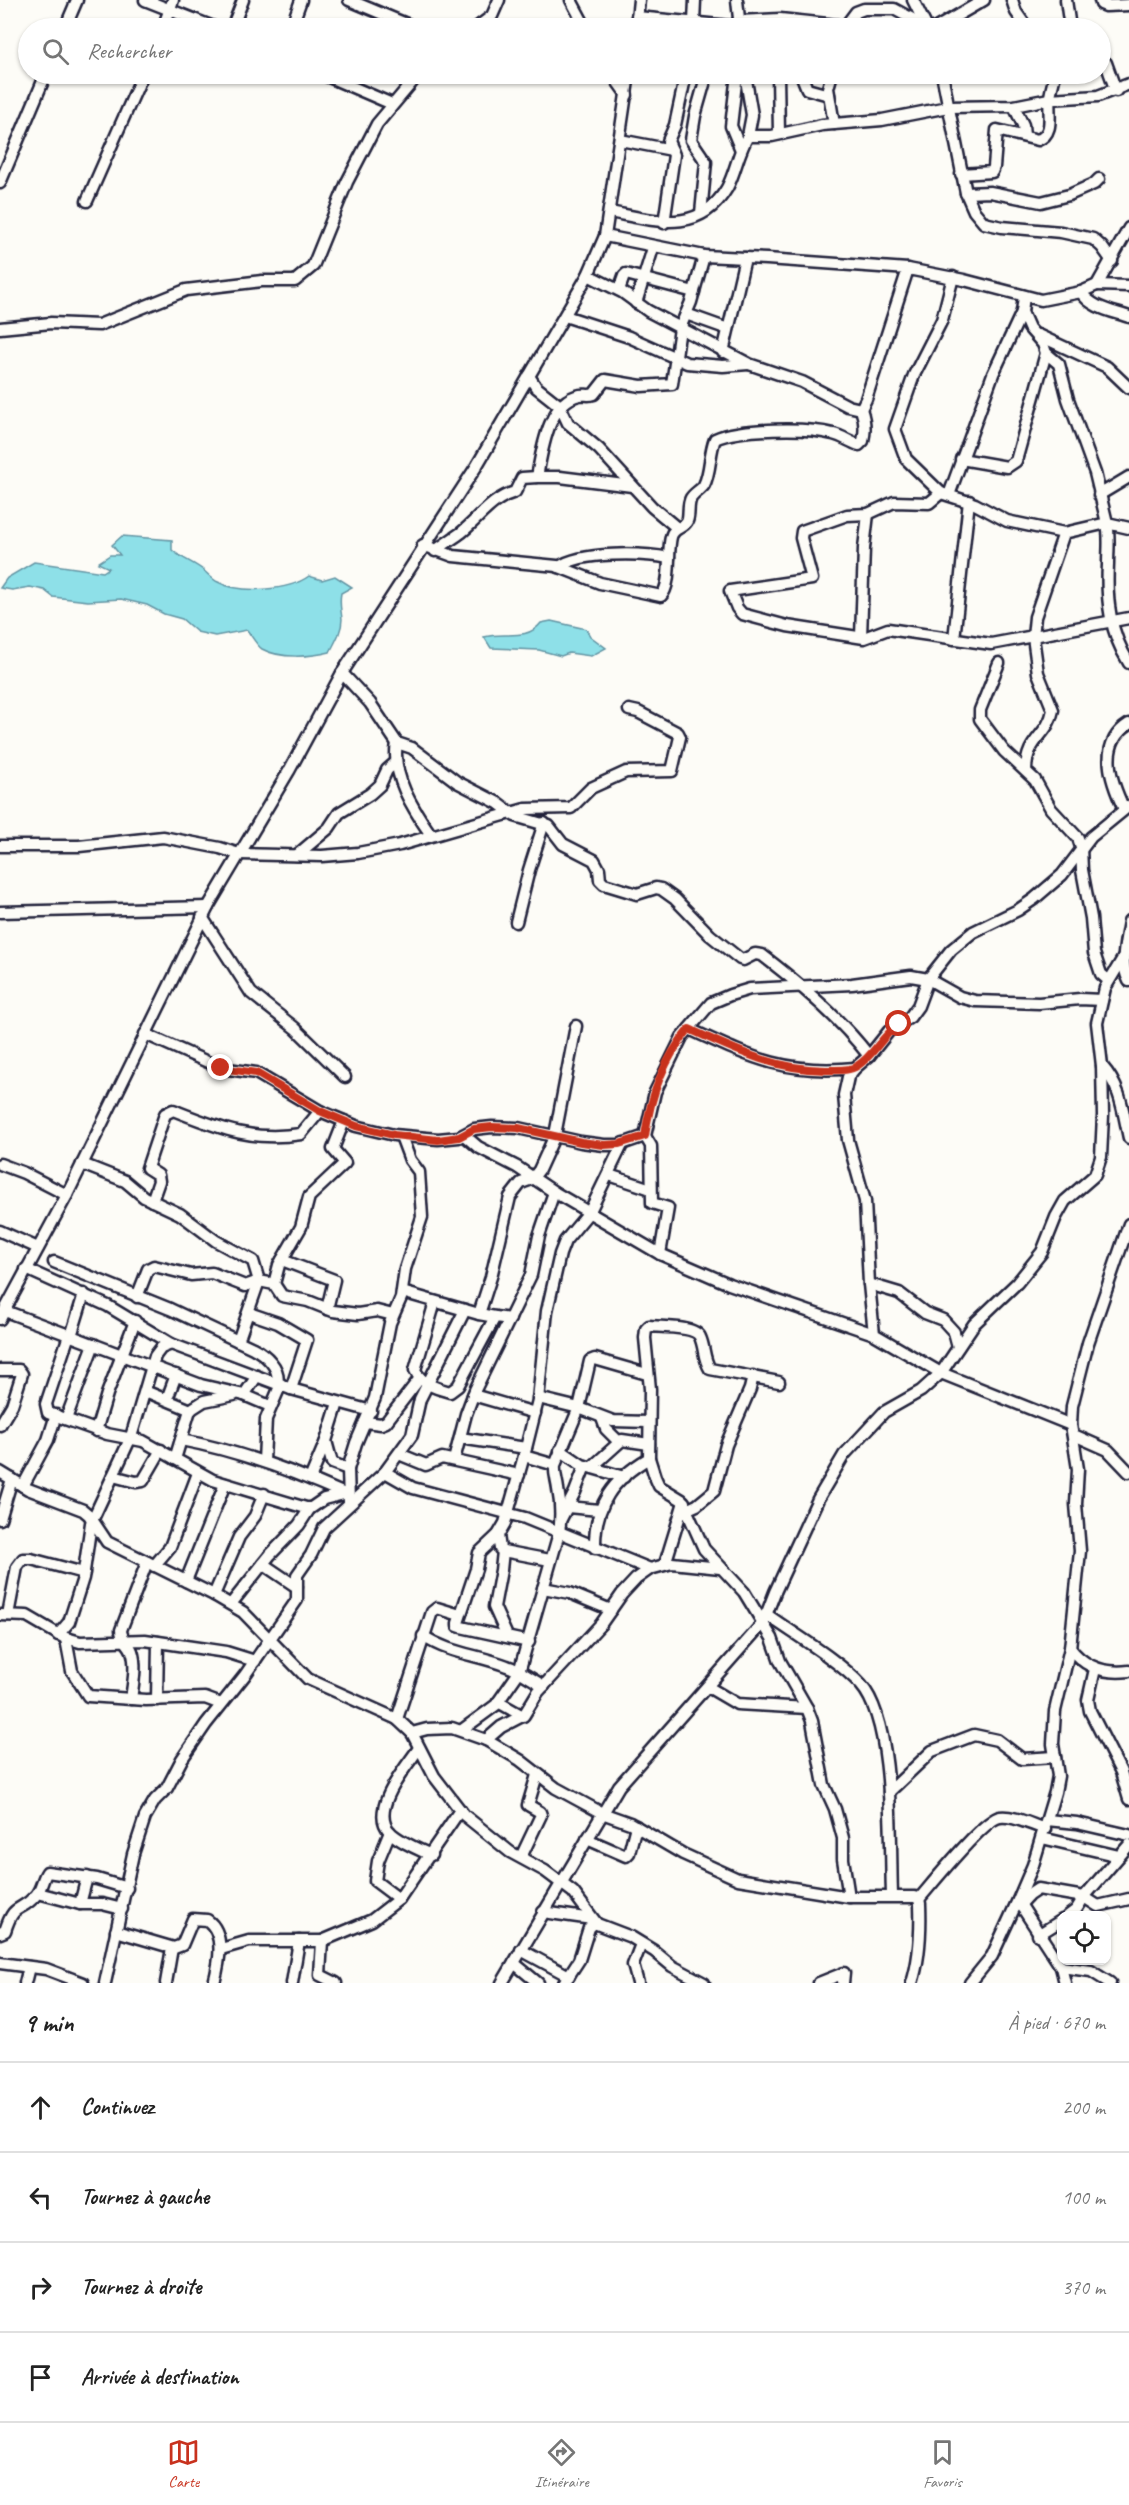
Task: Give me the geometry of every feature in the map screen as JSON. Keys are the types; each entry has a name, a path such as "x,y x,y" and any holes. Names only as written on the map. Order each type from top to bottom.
{"street":[{"path":"69,18 77,0"},
{"path":"145,0 172,6 196,18"},
{"path":"236,18 243,0"},
{"path":"295,18 301,0"},
{"path":"349,0 392,18"},
{"path":"489,18 499,0"},
{"path":"570,0 580,18"},
{"path":"637,18 639,0"},
{"path":"695,0 696,18"},
{"path":"737,0 738,18"},
{"path":"924,18 915,2 927,0"},
{"path":"1012,0 1020,18"},
{"path":"1066,0 1069,18"},
{"path":"1100,0 1101,4 1106,6 1129,5"},
{"path":"948,18 979,1"},
{"path":"851,18 861,5 893,4 915,18"},
{"path":"1111,77 1116,91"},
{"path":"0,183 42,84"},
{"path":"87,201 139,84"},
{"path":"345,84 392,104"},
{"path":"0,328 51,323 99,325 186,290 262,281 295,281 313,266 347,182 370,135 409,84"},
{"path":"619,84 627,95"},
{"path":"270,1406 241,1394 201,1385 123,1354 2,1315 67,1195 202,917 289,771 342,673 423,545 476,467 588,275 605,237 629,84"},
{"path":"664,223 674,155 668,141 675,125 684,84"},
{"path":"701,213 706,162 691,140 705,84"},
{"path":"736,84 730,126 741,150"},
{"path":"610,212 664,223 681,221 707,210 726,189 748,136 752,115 747,84"},
{"path":"778,84 779,134"},
{"path":"805,84 807,89 829,95"},
{"path":"831,84 829,95 834,124"},
{"path":"944,84 966,193 974,211 984,223 1002,227 1061,232 1093,239 1112,261"},
{"path":"961,174 992,172 998,130 1039,141 1044,137 1050,124 1049,99 1053,84"},
{"path":"748,136 882,120 948,107 1014,106 1049,99 1098,96 1116,91 1129,84"},
{"path":"1014,106 1023,125 1024,136"},
{"path":"620,140 672,150"},
{"path":"966,193 990,192 1041,202 1069,195 1094,184 1099,179"},
{"path":"1097,285 1129,228"},
{"path":"605,237 704,256 908,269 1041,300 1081,292 1097,285 1129,285"},
{"path":"636,303 653,248"},
{"path":"537,477 546,432 560,406 581,395 594,394 605,380 641,386 670,386 673,381 680,328 694,292 704,256"},
{"path":"723,352 745,258"},
{"path":"423,545 453,556 560,567 600,583 661,596 664,593 671,536 676,527 685,525 691,498 702,487 708,473 715,439 748,432 790,430 829,433 859,445 863,441 865,432 861,408 866,399 908,269"},
{"path":"619,290 625,274 694,292"},
{"path":"588,275 619,290 636,303 723,352 808,385 848,406 861,408"},
{"path":"954,278 942,320 914,375 895,429 906,459 945,494 969,501 1007,521 1064,534 1107,523 1129,528"},
{"path":"1081,292 1086,299 1099,307 1129,317"},
{"path":"1024,296 1022,312 993,374 961,459 945,494 929,503 894,502 868,514 847,515 802,531 801,537 813,577 811,580 730,591 742,614 787,626 861,637 888,629 991,644 1129,618"},
{"path":"1022,312 1047,353 1059,364 1068,399 1095,473 1110,536 1107,595 1110,621 1129,663"},
{"path":"686,314 728,329"},
{"path":"565,316 629,337 693,364 749,364"},
{"path":"1033,333 1107,367 1129,388"},
{"path":"961,459 1007,467 1016,461 1047,353"},
{"path":"529,376 537,387 560,406 568,423 599,449 632,486 676,527"},
{"path":"435,551 452,537 461,533 504,494 515,492 522,478 560,477 632,486"},
{"path":"1099,495 1129,477"},
{"path":"954,639 969,501"},
{"path":"861,637 864,548 868,514"},
{"path":"1026,771 1026,757 1029,749 1046,727 1053,710 1038,673 1033,637 1035,617 1064,534"},
{"path":"560,567 573,560 627,554 642,553 669,558"},
{"path":"999,663 980,710 980,719 1004,751 1035,780 1051,809 1078,838 1091,918 1094,953 1101,974 1108,980"},
{"path":"342,673 370,703 397,743 412,748 457,782 520,818 544,823 552,828 563,844 594,860 599,869 600,880 604,884 637,894 656,888 661,889 675,899 711,935 740,959 743,960 755,954 762,955 801,987 844,1028 869,1056"},
{"path":"0,846 79,846 163,837 220,848 238,854 297,855 358,853 400,845 531,808 571,808 591,788 626,772 672,771 680,737 678,733 638,712 629,710"},
{"path":"874,1334 868,1284 865,1201 848,1140 843,1095 845,1086 855,1068 869,1056 890,1030 910,1017 918,1006 928,979 951,950 974,932 1018,910 1054,883 1081,847 1127,808 1112,778 1110,755 1115,736 1129,724"},
{"path":"397,743 395,763 412,806 431,835"},
{"path":"297,855 329,828 339,813 370,794 380,784 387,770 395,763"},
{"path":"516,922 544,823"},
{"path":"0,912 208,907"},
{"path":"202,917 251,993 295,1028 345,1077"},
{"path":"1129,921 1123,958 1124,969 1129,981"},
{"path":"502,1983 602,1813 626,1778 708,1687 765,1618 818,1499 844,1455 884,1412 921,1391 940,1373 980,1318 1017,1283 1042,1252 1065,1201 1095,1175 1101,1157 1102,1142 1102,1066 1097,1023 1108,980 1123,958"},
{"path":"660,1254 668,1208 652,1203 651,1146 645,1136 655,1092 666,1066 689,1029 711,1003 730,994 750,989 852,984 911,976 928,979 960,997 975,1001 1039,1003 1080,999 1102,1000"},
{"path":"478,1314 491,1277 510,1197 521,1183 532,1179 539,1170 555,1135 576,1026"},
{"path":"689,1029 753,1058 780,1066 820,1070 855,1068"},
{"path":"145,1034 221,1068 256,1073 320,1111 344,1121 401,1136 438,1140 464,1135 474,1129 492,1127 518,1128 581,1142 623,1143 645,1136"},
{"path":"1102,1066 1113,1078 1118,1089 1129,1138"},
{"path":"152,1201 159,1181 158,1175 147,1168 165,1114 169,1111 173,1110 240,1135 291,1136 301,1134 307,1129 320,1111"},
{"path":"274,1284 282,1260 301,1227 311,1194 345,1163 333,1149 344,1121"},
{"path":"464,1135 478,1147 517,1167 532,1179 660,1254 729,1284 874,1334 940,1373 1072,1430 1108,1450 1129,1472"},
{"path":"347,1498 348,1468 371,1411 393,1315 402,1292 405,1269 418,1234 422,1211 419,1172 410,1160 401,1136"},
{"path":"530,1642 458,1626 460,1615 476,1569 479,1553 498,1535 508,1514 519,1475 538,1398 547,1311 565,1241 590,1211 623,1143"},
{"path":"0,1164 24,1173 67,1195"},
{"path":"82,1164 125,1181 152,1201 191,1221 207,1236 253,1261 259,1281 238,1341"},
{"path":"609,1175 651,1188"},
{"path":"454,1460 473,1395 531,1275 539,1236 554,1192"},
{"path":"970,1983 992,1956 1019,1903 1045,1829 1058,1776 1053,1744 1055,1711 1070,1648 1080,1551 1076,1503 1078,1469 1072,1430 1072,1406 1088,1343 1129,1224"},
{"path":"0,1231 38,1248"},
{"path":"282,1260 334,1280 327,1309"},
{"path":"54,1262 170,1310 258,1350 272,1365 283,1385"},
{"path":"137,1297 148,1269 153,1266 188,1275 212,1274 245,1286 259,1281 274,1284 282,1296 327,1309 358,1314 377,1311 393,1315"},
{"path":"26,1269 84,1294 135,1321 171,1344 283,1385 371,1411"},
{"path":"868,1284 899,1293 925,1313 943,1320 954,1332 958,1347"},
{"path":"402,1292 478,1314 510,1319"},
{"path":"84,1294 45,1406 47,1412 96,1431 144,1441 198,1473 225,1484 310,1508"},
{"path":"435,1302 414,1368 424,1381 450,1392 457,1388 495,1317"},
{"path":"365,1422 381,1424 386,1422 424,1381 465,1310"},
{"path":"249,1313 278,1323 307,1341 270,1406 265,1424 264,1461"},
{"path":"96,1431 107,1394 135,1321"},
{"path":"779,1382 753,1376 714,1372 702,1354 700,1336 694,1331 649,1326 646,1329 647,1374 650,1389 648,1422 650,1458 658,1484 686,1506 704,1549 735,1581 765,1618 836,1664 861,1684 877,1713 888,1792 892,1895"},
{"path":"23,1486 61,1417 94,1344"},
{"path":"171,1344 159,1349 131,1437 92,1520 84,1573 62,1637 72,1671 86,1694 114,1699 205,1698 221,1704"},
{"path":"462,1730 498,1702 519,1672 530,1642 561,1519 559,1489 554,1474 555,1465 579,1408 591,1359 647,1374"},
{"path":"0,1370 17,1370 22,1374 12,1405 0,1425"},
{"path":"167,1399 176,1375"},
{"path":"193,1408 204,1401 241,1394 257,1376"},
{"path":"686,1506 697,1505 714,1491 726,1445 750,1389 753,1376"},
{"path":"105,1983 133,1854 145,1817 155,1800 167,1788 182,1759 297,1600 297,1574 311,1555 324,1528 347,1498 385,1472 413,1434 424,1381"},
{"path":"175,1459 201,1385"},
{"path":"145,1391 193,1408"},
{"path":"473,1395 535,1413"},
{"path":"538,1398 579,1408 613,1421 648,1422"},
{"path":"310,1479 326,1441 338,1403"},
{"path":"602,1418 606,1429 619,1442"},
{"path":"460,1438 525,1452 555,1465"},
{"path":"181,1440 264,1461 310,1479 347,1498"},
{"path":"561,1519 588,1467 624,1440 649,1444"},
{"path":"326,1441 332,1463 348,1468"},
{"path":"113,1476 136,1482 143,1481 161,1450"},
{"path":"560,1450 588,1467 624,1477"},
{"path":"399,1454 426,1465 441,1458 519,1475"},
{"path":"595,1548 595,1528 599,1510 606,1497 632,1468 650,1458"},
{"path":"0,1472 23,1486 83,1510 92,1520 104,1541 231,1604 254,1621 292,1665 308,1679 397,1719 412,1733 434,1776 460,1810 499,1844 545,1871 577,1896 593,1921"},
{"path":"385,1472 413,1488 543,1525 650,1569"},
{"path":"131,1699 134,1681 133,1659 121,1634 123,1623 150,1564 170,1547 198,1473"},
{"path":"0,1519 12,1479"},
{"path":"186,1581 225,1484"},
{"path":"214,1594 239,1537 255,1516 264,1494"},
{"path":"231,1604 263,1564 299,1526 310,1508 324,1499 347,1498"},
{"path":"664,1564 686,1506"},
{"path":"568,1507 599,1510"},
{"path":"498,1535 500,1549 503,1551 502,1570 494,1606 507,1636"},
{"path":"503,1551 550,1560"},
{"path":"84,1573 23,1559 17,1567 4,1615 27,1616 62,1637 94,1643 158,1642 226,1652 255,1661"},
{"path":"263,1564 297,1587"},
{"path":"486,1740 501,1727 523,1716 544,1686 601,1624 636,1579 650,1569 664,1564 720,1568"},
{"path":"543,1588 570,1593 610,1610"},
{"path":"397,1719 423,1636 435,1609 460,1615"},
{"path":"765,1618 780,1661 812,1721 824,1785 835,1809 843,1838 843,1859 849,1897"},
{"path":"423,1636 441,1648 489,1660 519,1672 544,1686"},
{"path":"157,1700 158,1642"},
{"path":"1070,1648 1078,1659 1095,1669 1129,1671"},
{"path":"1095,1669 1088,1700 1090,1711 1121,1772 1129,1799"},
{"path":"708,1687 737,1704 807,1708"},
{"path":"498,1702 523,1716"},
{"path":"412,1733 441,1728 462,1730 486,1740 520,1760 556,1788 602,1813 636,1826 683,1854 738,1879 849,1897 909,1895 919,1899"},
{"path":"888,1792 932,1751 974,1735 997,1740 1023,1759 1055,1757"},
{"path":"419,1748 385,1802 384,1816 390,1832 431,1855"},
{"path":"520,1857 541,1815 539,1811 528,1805 537,1775"},
{"path":"221,1949 249,1941 322,1941 372,1920 399,1899 460,1810"},
{"path":"912,1983 918,1959 919,1899 976,1835 997,1818 1008,1817 1119,1856"},
{"path":"1045,1829 1077,1823 1129,1835"},
{"path":"587,1839 626,1856 629,1853 636,1826"},
{"path":"390,1832 378,1861 375,1881 399,1899"},
{"path":"1075,1911 1129,1845"},
{"path":"0,1933 5,1931 5,1913 38,1893 47,1872 87,1877 127,1888"},
{"path":"80,1904 87,1877"},
{"path":"1019,1903 1038,1889 1084,1897 1098,1906 1129,1899"},
{"path":"38,1893 80,1904 102,1904 122,1909"},
{"path":"1019,1903 1061,1967 1065,1983"},
{"path":"543,1912 593,1921 620,1932 704,1983"},
{"path":"116,1931 172,1948 182,1945 193,1919 198,1918 210,1922 221,1949 214,1983"},
{"path":"521,1950 566,1979 579,1960 593,1921"},
{"path":"1038,1935 1057,1923"},
{"path":"292,1983 299,1941"},
{"path":"322,1941 320,1975 336,1983"},
{"path":"638,1983 633,1965 641,1944"},
{"path":"166,1983 172,1948"},
{"path":"0,1963 63,1974 83,1983"},
{"path":"514,1963 538,1983"},
{"path":"25,1983 29,1967"},
{"path":"1061,1967 1091,1971 1110,1983"},
{"path":"819,1983 844,1973 843,1983"}],"water":[{"path":"122,536 172,540 172,550 216,581 227,586 251,589 277,588 309,576 322,580 335,576 352,587 341,593 342,623 330,652 286,656 260,648 247,630 215,636 197,632 182,619 164,614 147,605 121,599 88,601 53,597 44,590 30,587 12,590 0,588 7,578 34,562 103,572 109,568 98,563 110,555 120,555 112,545"},
{"path":"551,621 586,629 590,636 606,648 591,656 569,653 561,656 539,650 491,648 484,637 522,634 535,629 541,623"}],"route":[{"path":"221,1068 256,1073 320,1111 356,1126 394,1135 438,1140 459,1137 474,1129 518,1128 604,1145 619,1144 645,1136 649,1109 655,1092 666,1066 689,1029 753,1058 780,1066 838,1070 855,1068 869,1056 890,1030 899,1024"}]}
